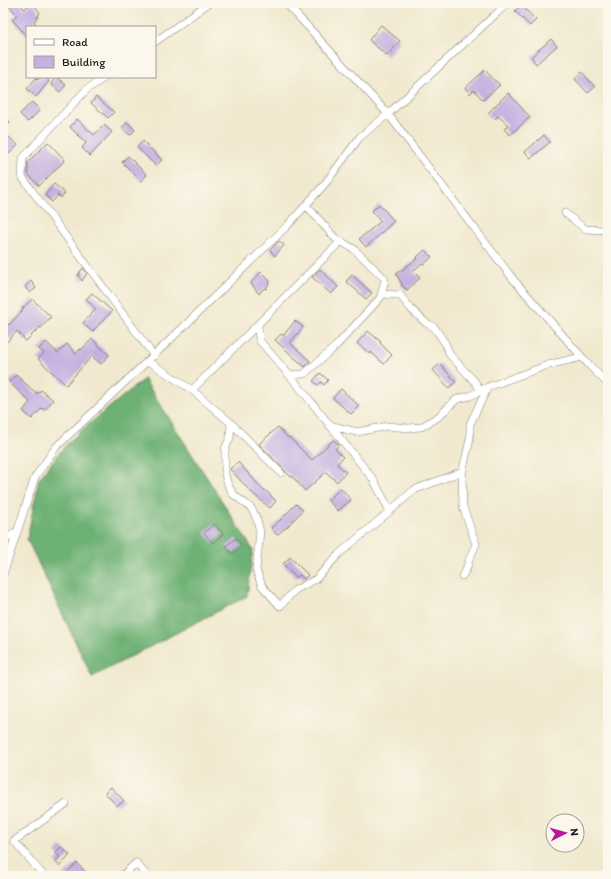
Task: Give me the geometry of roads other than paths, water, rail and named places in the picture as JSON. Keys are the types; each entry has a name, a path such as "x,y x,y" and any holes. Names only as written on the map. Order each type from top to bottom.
{"street":[{"path":"156,41 210,3"},
{"path":"286,3 388,114 514,279 589,366 608,384"},
{"path":"3,575 35,477 56,447 151,358 288,225 324,185 360,137 388,114 507,3"},
{"path":"103,78 86,90 23,158 22,177 151,358 231,423 281,473"},
{"path":"289,374 304,374 336,346 381,297 385,279 354,249 335,238 306,205"},
{"path":"565,213 585,229 604,230 608,232"},
{"path":"192,390 341,241"},
{"path":"382,294 400,296 411,309 434,327 445,343 450,355 475,382 485,389"},
{"path":"258,325 259,340 289,374 373,479 390,511"},
{"path":"329,425 358,432 388,426 421,428 438,417 457,399 470,396 548,366 582,357"},
{"path":"462,576 466,570 476,544 463,507 462,477 470,439 470,424 485,389"},
{"path":"231,423 230,438 225,449 225,475 232,494 251,508 256,517 260,531 256,570 262,586 280,606 295,590 316,579 339,554 414,490 463,471"},
{"path":"3,541 17,531"},
{"path":"44,876 14,841 66,804"},
{"path":"122,876 136,863 147,876"}]}
